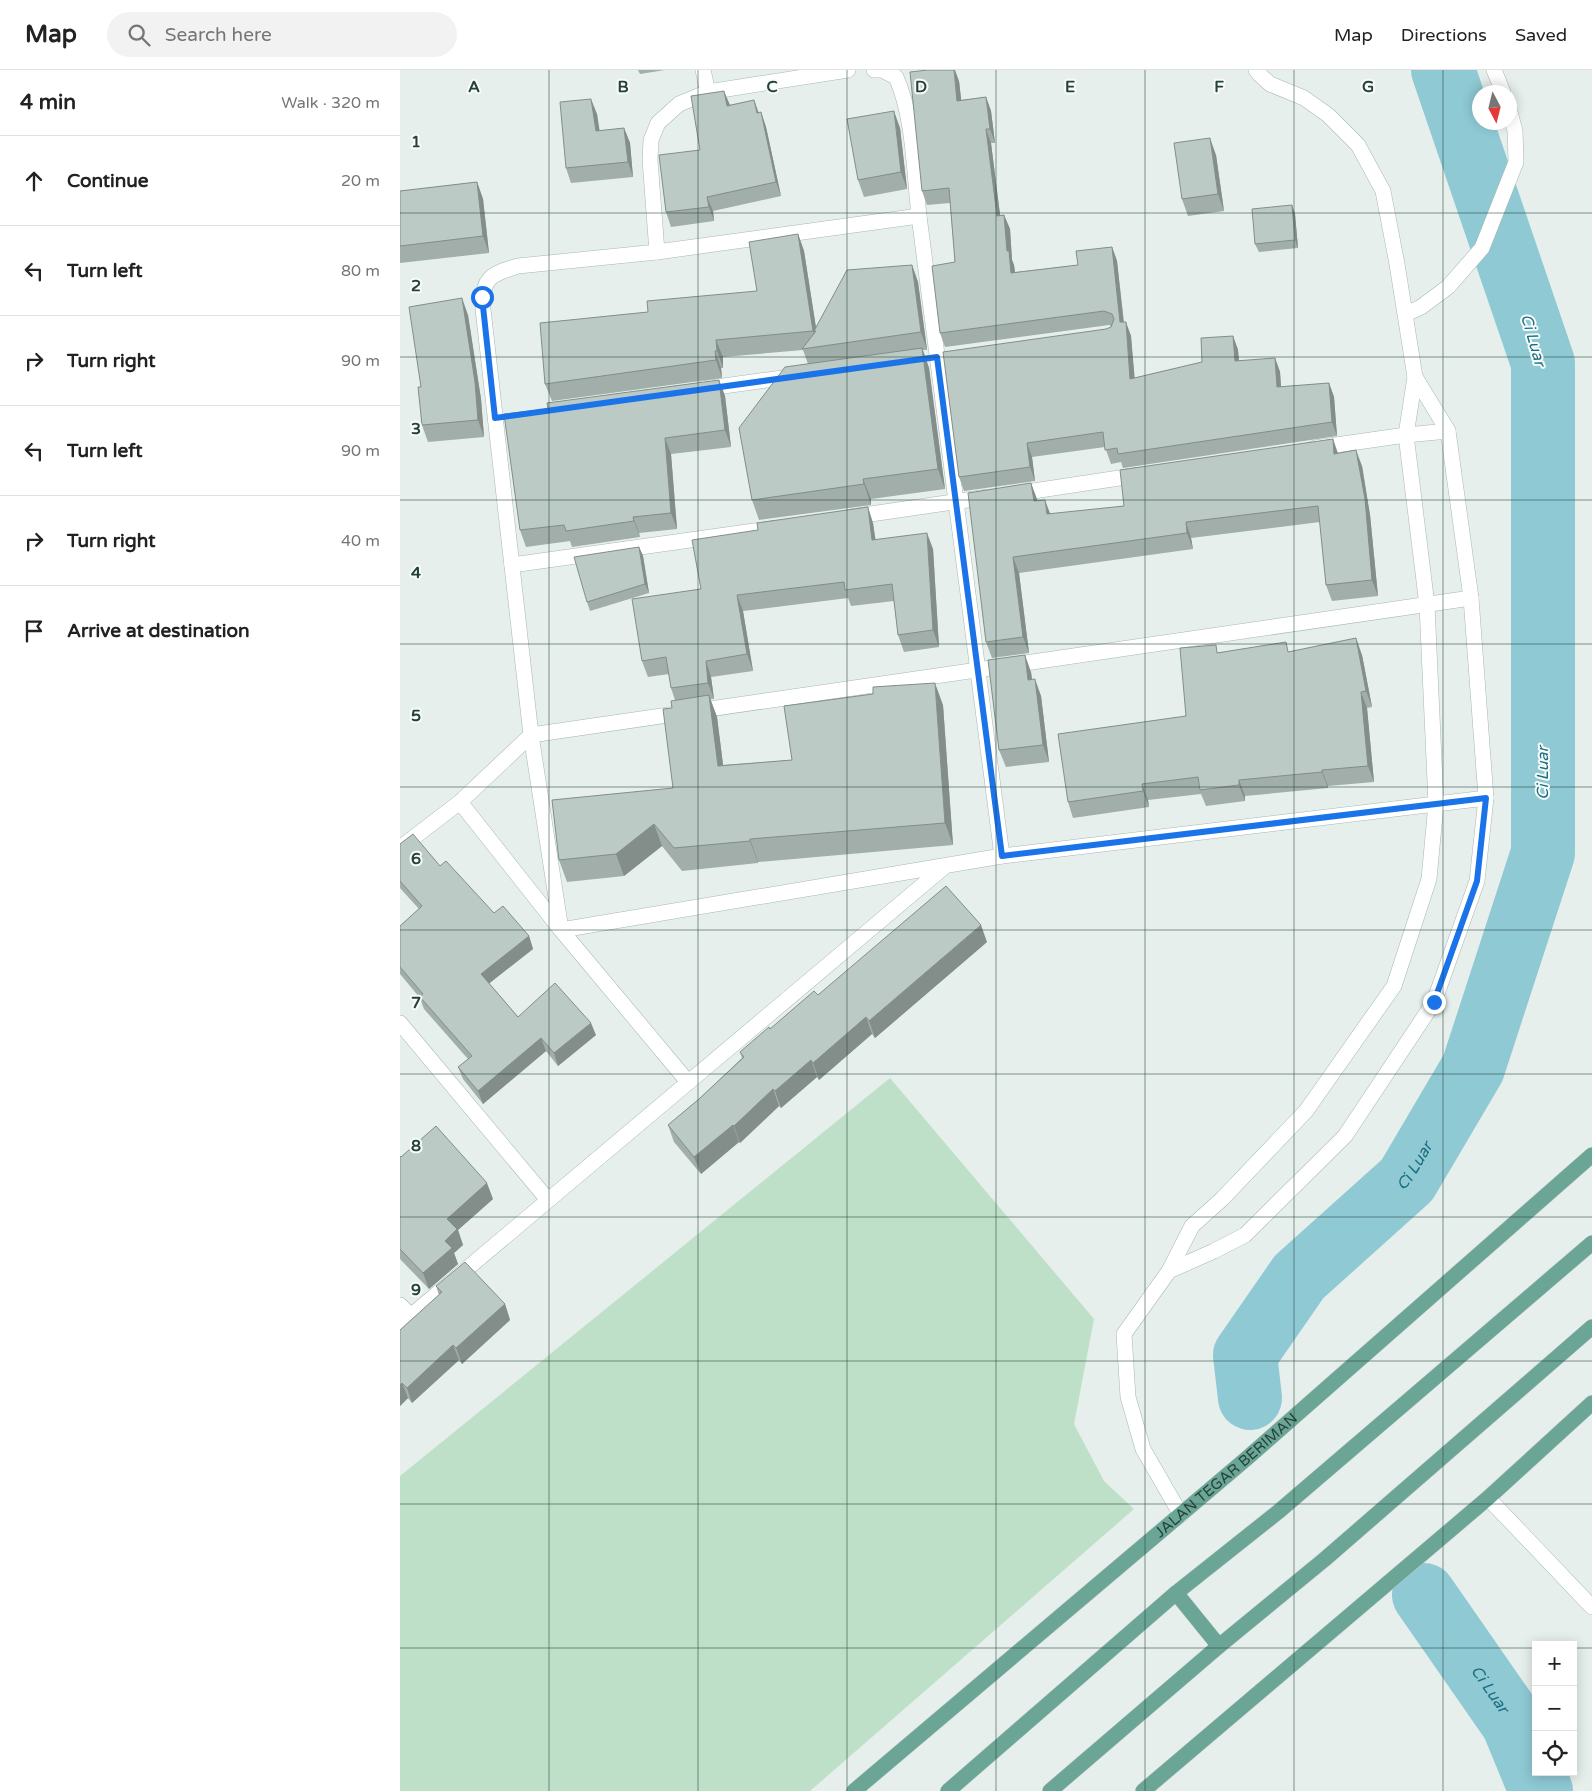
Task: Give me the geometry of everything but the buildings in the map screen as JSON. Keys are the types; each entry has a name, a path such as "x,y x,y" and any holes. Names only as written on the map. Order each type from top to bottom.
{"main road":[{"name":"JALAN TEGAR BERIMAN","path":"854,1791 1181,1514 1592,1155"},
{"path":"948,1791 1176,1593 1278,1512 1592,1243"},
{"path":"1050,1791 1219,1646 1325,1559 1592,1327"},
{"path":"1143,1791 1488,1498 1592,1403"},
{"path":"1176,1593 1219,1646"}],"street":[{"path":"703,70 708,92"},
{"path":"657,252 650,160 651,140 658,123 679,104 708,92 848,70"},
{"path":"874,70 882,70 896,77 903,93 908,115 932,358 956,502 1002,856"},
{"path":"1181,1514 1142,1449 1128,1397 1124,1334 1169,1271 1192,1226 1222,1199 1306,1111 1394,986 1430,879 1436,804 1427,605 1406,435 1415,377 1406,314 1383,191 1358,145 1328,116 1304,98 1270,84 1256,70"},
{"path":"1494,70 1500,85"},
{"path":"1406,314 1421,307 1448,287 1482,248 1516,162 1515,130"},
{"path":"561,930 531,735 512,565 500,417 483,309 482,297 485,282 497,272 518,266 657,252 919,216"},
{"path":"932,358 956,354"},
{"path":"692,391 809,375"},
{"path":"1169,1271 1245,1235 1345,1136 1434,1002 1477,881 1486,798 1471,598 1448,431 1415,377"},
{"path":"1298,451 1406,435 1448,431"},
{"path":"838,519 1152,473"},
{"path":"512,565 788,526"},
{"path":"400,848 460,802 531,735 1471,598"},
{"path":"561,930 1002,856 1486,798"},
{"path":"460,802 561,930 688,1082"},
{"path":"400,1305 405,1321 944,866"},
{"path":"400,1023 548,1200"},
{"path":"1488,1498 1592,1607"}],"green space":[{"path":"890,1078 1094,1319 1074,1424 1104,1481 1134,1509 810,1791 400,1791 400,1476"}],"waterway":[{"name":"Ci Luar","path":"1250,1398 1245,1355 1299,1277 1407,1180 1473,1068 1543,853 1543,363 1443,70"},
{"name":"Ci Luar","path":"1424,1595 1513,1723 1541,1791"}],"route":[{"path":"482,297 495,418 937,357 1002,856 1486,798 1477,881 1434,1002"}]}
